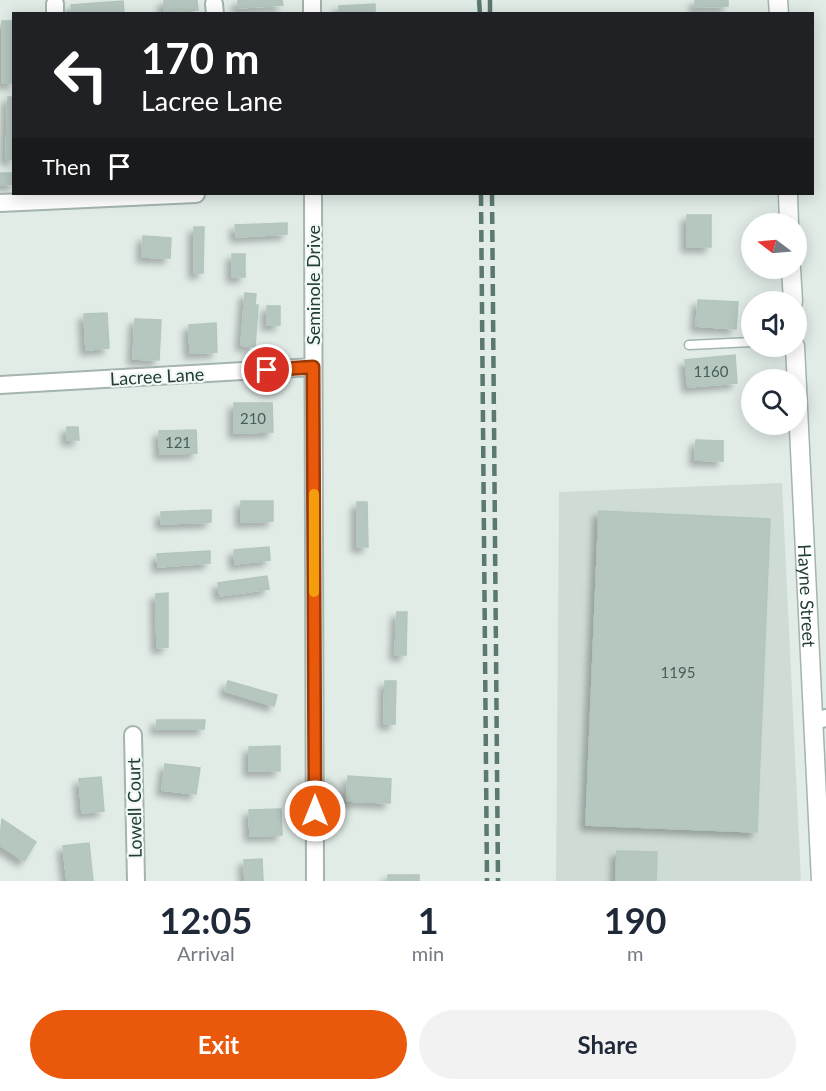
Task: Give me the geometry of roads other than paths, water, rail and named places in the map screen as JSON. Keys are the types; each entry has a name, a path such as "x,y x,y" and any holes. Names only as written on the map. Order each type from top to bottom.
{"street":[{"path":"0,203 52,198 160,195"},
{"name":"Seminole Drive","path":"313,195 315,881"},
{"path":"788,195 789,213"},
{"name":"Hayne Street","path":"796,357 819,696 821,881"},
{"name":"Lacree Lane","path":"0,385 313,367"},
{"name":"Lowell Court","path":"133,735 135,881"}],"lane":[{"path":"689,345 741,343"}],"railway":[{"path":"479,0 480,12"},
{"path":"490,0 490,12"},
{"path":"481,195 487,881"},
{"path":"492,195 498,881"}]}
